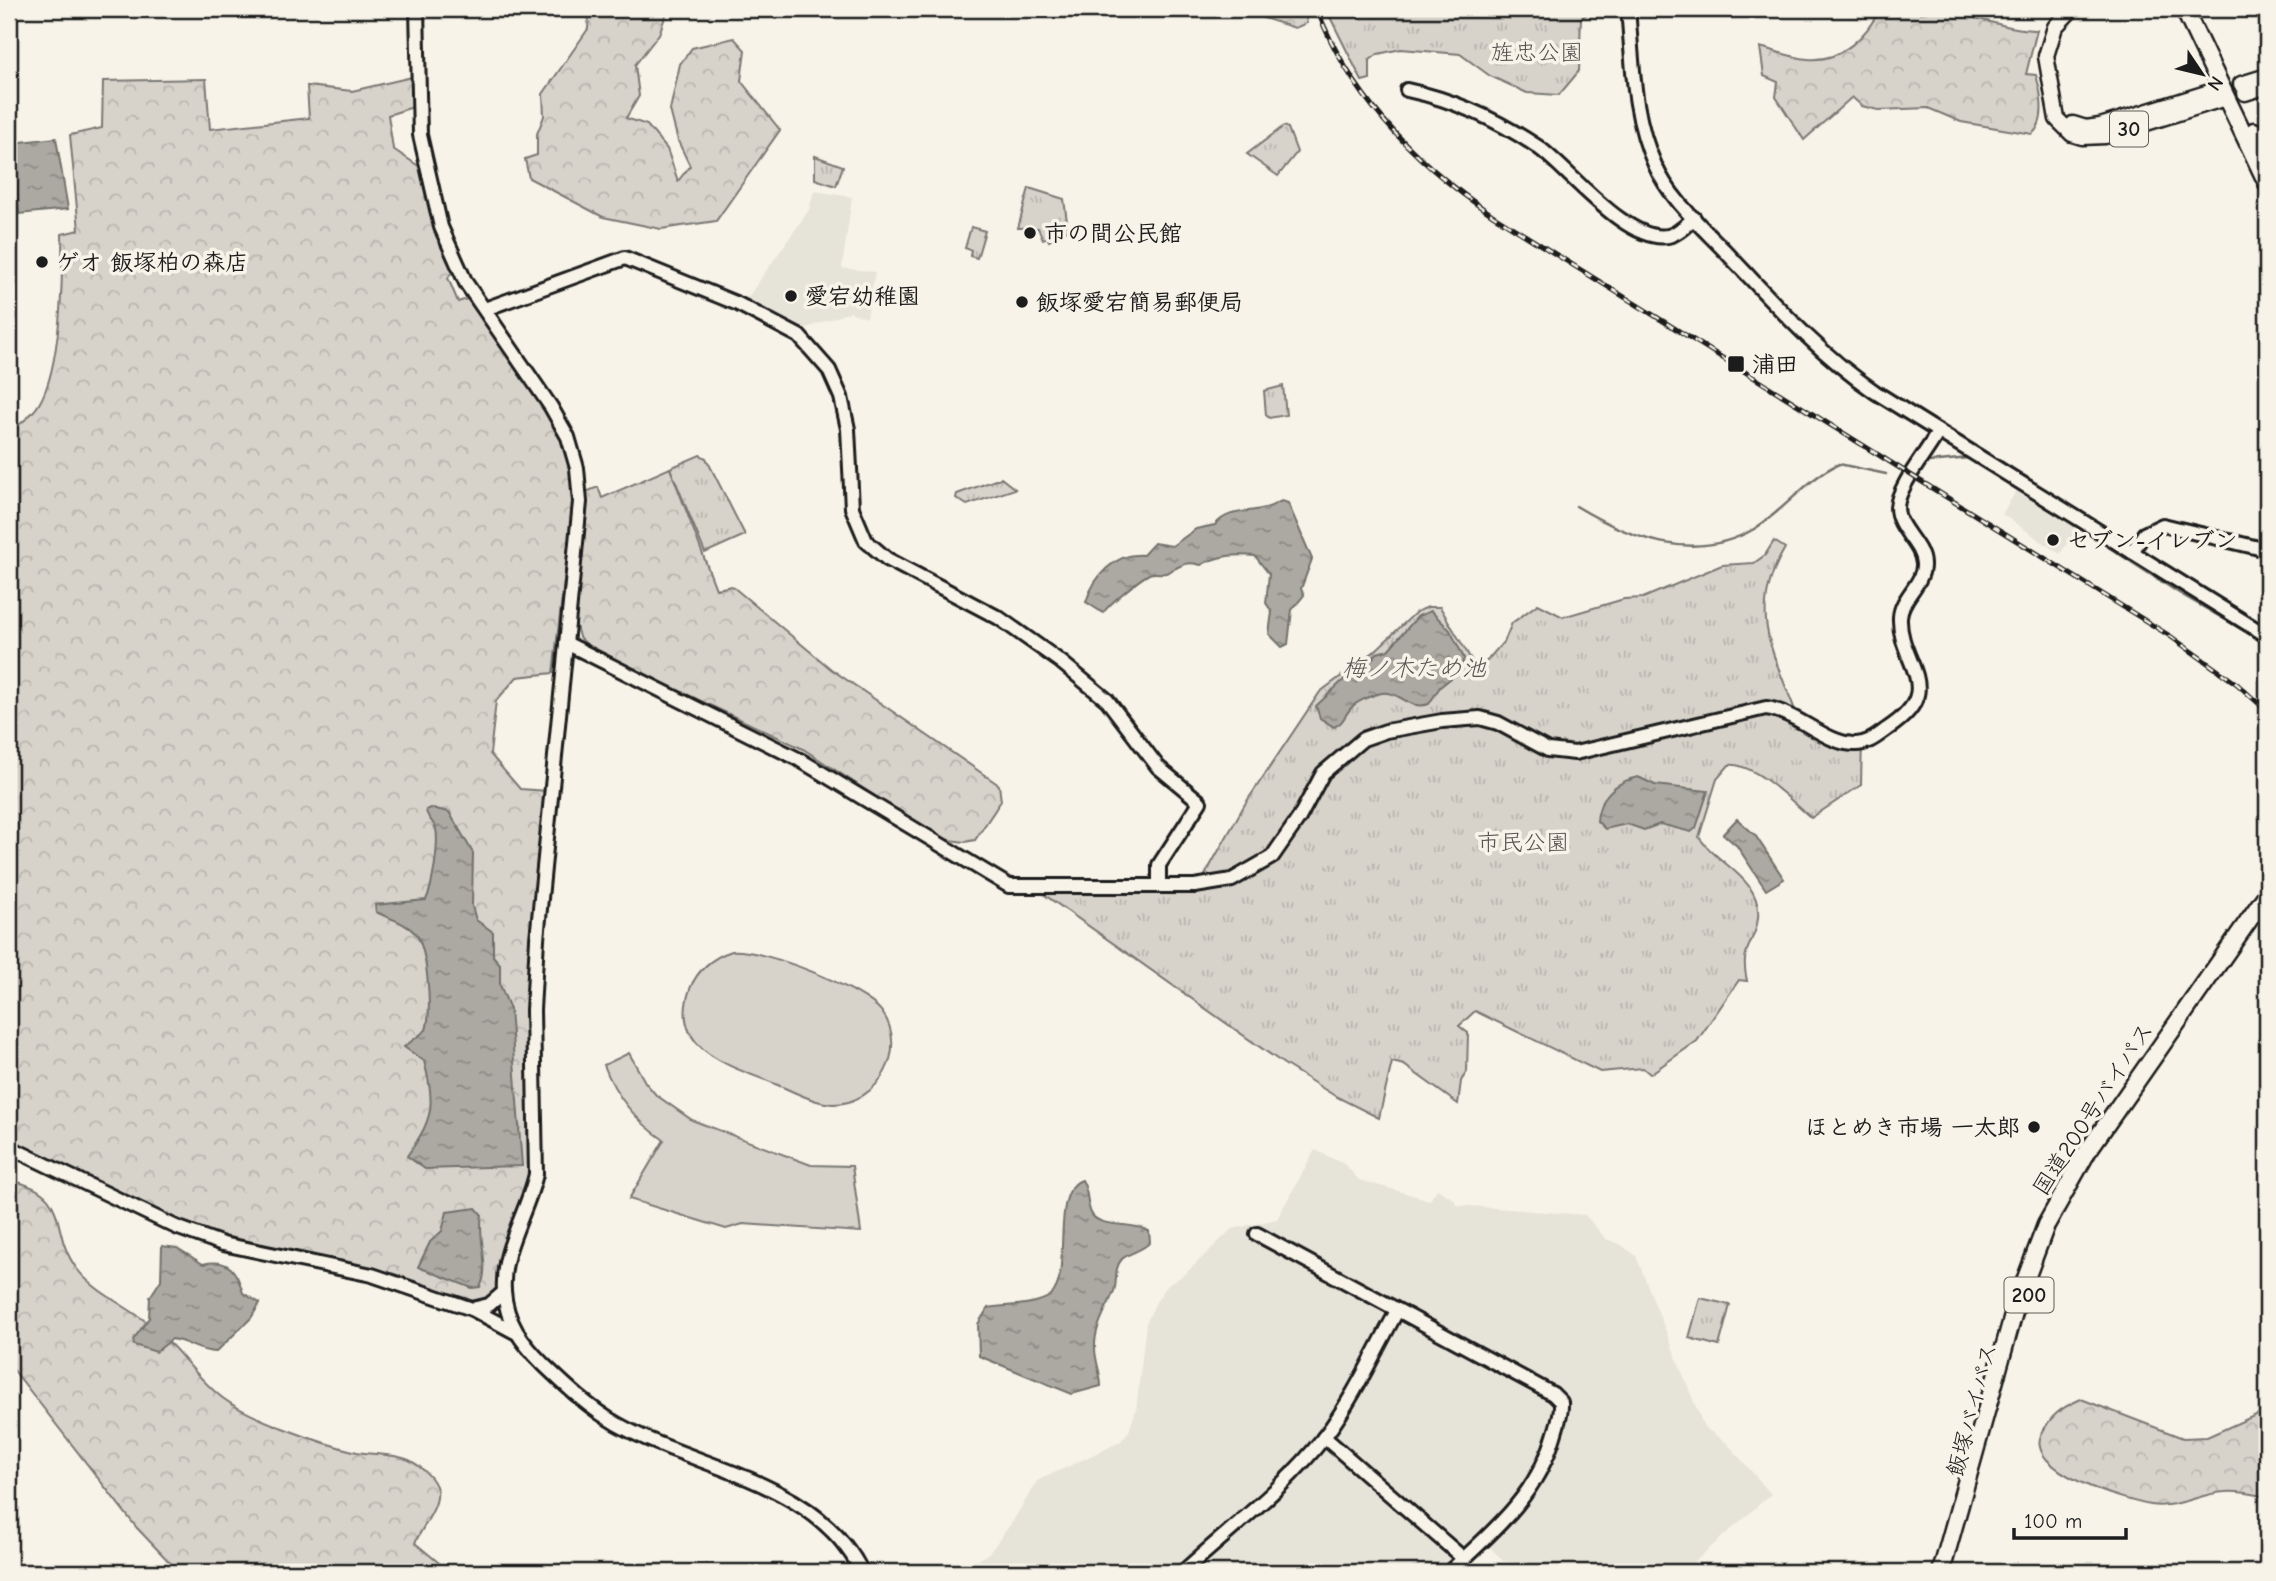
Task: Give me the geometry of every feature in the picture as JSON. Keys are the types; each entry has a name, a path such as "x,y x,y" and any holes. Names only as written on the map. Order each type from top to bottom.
{"highway":[{"path":"2184,9 2267,183"},
{"path":"2195,9 2267,156"},
{"name":"国道200号バイパス","path":"1941,1572 2016,1305 2036,1248 2065,1187 2248,931 2267,894"},
{"name":"200","path":"2248,931 2267,909"},
{"name":"飯塚バイパス","path":"1950,1572 2024,1308 2049,1242 2088,1169 2164,1049"}],"main road":[{"name":"30","path":"2073,9 2055,27 2049,41 2047,71 2057,119 2063,128 2072,134 2096,138 2216,96"},
{"path":"2267,76 2243,88 2267,86"}],"street":[{"path":"417,9 420,135 441,227 453,258 568,437 577,468 580,502 533,1010 536,1174 531,1196 507,1255 504,1292 514,1332"},
{"path":"1628,9 1636,105 1656,167 1679,203 1783,316 1821,351 1938,432 1992,462 2154,567 2267,636"},
{"path":"1407,90 1447,99 1537,147 1597,202 1641,229 1667,236 1680,230 1694,218"},
{"path":"485,309 625,258 738,304 799,336 829,370 841,397 848,429 852,508 856,525 866,541 887,559 999,618 1061,662 1108,701 1158,767 1200,802 1159,865 1159,885"},
{"path":"566,643 800,760 1009,886 1214,884 1232,880 1263,865 1280,848 1323,773 1350,748 1375,735 1415,725 1480,718 1498,723 1548,750 1565,753 1766,708 1784,711 1852,745 1866,743 1902,720 1916,701 1916,670 1901,628 1900,615 1921,578 1923,563 1900,522 1897,508 1904,488 1938,432"},
{"path":"2105,534 2123,537 2171,526 2267,550"},
{"path":"2132,552 2150,529"},
{"path":"2150,529 2145,546 2154,567"},
{"path":"9,1147 176,1227 223,1244 372,1275 472,1309 514,1332 561,1382 618,1424 799,1502 844,1543 862,1572"},
{"path":"1257,1234 1553,1394 1561,1402 1554,1437 1535,1481 1512,1513 1450,1572"},
{"path":"472,1309 489,1305 504,1292"},
{"path":"1183,1572 1283,1481 1324,1437 1349,1399 1396,1311"},
{"path":"1324,1437 1464,1559"}],"shaded area":[{"path":"814,191 852,197 842,268 875,272 867,318 850,312 801,330 785,318 746,300 809,210"},
{"path":"2017,490 2077,528 2060,554 2002,514"},
{"path":"1315,1150 1344,1164 1359,1180 1430,1200 1437,1189 1455,1200 1456,1205 1585,1215 1606,1239 1620,1244 1636,1256 1704,1427 1727,1443 1771,1494 1683,1572 1568,1572 1503,1561 1478,1534 1436,1572 961,1572 990,1552 1037,1481 1120,1442 1129,1431 1136,1410 1146,1323 1156,1302 1167,1286 1186,1273 1232,1229 1277,1219"}],"green space":[{"path":"589,9 668,9 659,34 635,65 639,96 626,118 647,125 667,149 678,181 690,166 678,141 670,110 680,64 692,48 734,38 745,50 741,81 780,130 716,221 661,229 603,217 529,178 525,159 537,155 537,134 544,116 543,94 588,29"},
{"path":"1235,9 1304,9 1307,23 1295,28"},
{"name":"旌忠公園","path":"1326,9 1605,9 1603,13 1591,12 1581,18 1579,71 1559,95 1527,93 1490,76 1460,54 1401,49 1378,54 1370,60 1370,79 1362,81"},
{"path":"1880,9 1919,9 1920,13 1949,12 2037,30 2026,74 2036,75 2040,90 2041,115 2037,129 2032,134 1961,122 1928,108 1878,110 1862,106 1852,97 1804,140 1776,97 1778,82 1764,76 1760,47 1802,58 1820,59 1832,56 1852,45 1875,19"},
{"path":"412,77 413,107 388,115 393,149 423,169 454,269 448,278 458,302 473,297 535,389 561,439 575,489 553,673 517,677 496,701 490,754 520,789 548,791 533,1169 501,1289 497,1295 473,1305 225,1240 184,1225 9,1143 9,601 14,585 9,576 9,434 39,404 52,368 61,297 62,234 79,230 70,135 102,128 103,81 206,79 210,129 309,118 307,86 352,91"},
{"path":"1284,126 1288,128 1297,152 1278,176 1247,154"},
{"path":"815,156 843,166 836,186 815,179"},
{"path":"1029,188 1064,199 1068,229 1049,241 1047,237 1043,239 1038,228 1018,228"},
{"path":"971,227 985,231 977,258 970,256 971,250 965,248"},
{"path":"1283,386 1286,415 1269,418 1266,415 1264,391"},
{"path":"700,455 706,458 745,535 705,553 670,468"},
{"path":"670,468 716,589 732,586 831,669 999,785 1001,801 975,840 965,842 941,839 803,749 593,650 579,637 574,618 586,492 598,487 602,498"},
{"path":"1001,478 1015,489 967,505 956,498 957,494"},
{"name":"市民公園","path":"1774,541 1785,548 1774,571 1766,611 1767,629 1778,667 1795,710 1840,735 1862,737 1861,785 1811,818 1772,784 1749,770 1729,765 1717,779 1699,837 1745,882 1753,892 1757,904 1758,918 1745,960 1747,981 1739,980 1697,1041 1650,1074 1643,1068 1600,1072 1475,1011 1459,1026 1468,1033 1467,1072 1461,1081 1458,1104 1404,1065 1392,1062 1379,1118 1335,1096 1284,1064 1042,893 1046,889 1196,891 1245,804 1320,692 1375,651 1416,612 1428,607 1440,607 1478,671 1505,640 1512,623 1538,604 1563,617 1624,599 1643,598 1722,565 1754,563 1765,555"},
{"path":"732,951 765,956 811,971 872,1002 882,1012 890,1027 892,1042 885,1072 876,1085 849,1102 825,1103 722,1062 695,1041 688,1027 685,1010 690,989 706,965"},
{"path":"629,1053 645,1082 656,1095 692,1120 811,1165 852,1166 861,1232 743,1224 726,1229 629,1199 664,1140 628,1107 614,1088 604,1065"},
{"path":"9,1180 43,1194 56,1214 68,1254 77,1269 103,1293 153,1327 224,1399 251,1415 307,1437 357,1452 403,1458 422,1469 433,1481 437,1497 415,1543 450,1572 181,1572 175,1568 137,1528 9,1364"},
{"path":"1700,1298 1730,1305 1719,1346 1689,1338"},
{"path":"2081,1399 2183,1438 2207,1437 2267,1410 2267,1497 2225,1492 2160,1506 2121,1497 2080,1482 2047,1460 2040,1447 2042,1433 2053,1416"}],"water":[{"path":"56,138 68,209 19,214 12,143"},
{"path":"1282,501 1288,503 1312,559 1301,589 1304,595 1292,610 1288,644 1282,647 1269,634 1272,612 1266,603 1269,574 1255,556 1227,556 1201,565 1187,564 1166,573 1149,574 1103,613 1086,602 1094,583 1115,562 1133,555 1143,555 1154,543 1172,546 1196,529 1215,525 1226,516"},
{"name":"梅ノ木ため池","path":"1431,611 1450,630 1464,658 1460,671 1440,687 1429,704 1416,705 1395,695 1382,693 1354,705 1334,727 1320,718 1316,706 1354,670 1364,669 1377,653 1388,650 1418,616"},
{"path":"1638,777 1655,785 1708,791 1696,828 1691,832 1660,824 1644,830 1627,824 1605,829 1597,821 1605,798 1622,782"},
{"path":"431,808 449,812 473,853 472,906 476,920 493,932 493,956 500,964 500,985 510,1009 522,1166 425,1169 407,1156 422,1132 430,1111 430,1089 424,1061 404,1047 426,1030 429,1009 428,980 423,952 415,933 401,923 376,912 375,905 426,900 437,844 436,829 426,810"},
{"path":"1737,819 1755,835 1784,879 1766,890 1737,846 1723,834"},
{"path":"1082,1180 1089,1209 1095,1218 1149,1231 1150,1242 1122,1259 1118,1267 1114,1291 1095,1340 1101,1386 1072,1394 979,1356 978,1324 988,1308 1030,1303 1051,1295 1057,1285 1060,1271 1066,1200 1072,1187"},
{"path":"476,1208 482,1215 484,1270 480,1287 472,1288 418,1267 430,1242 442,1231 447,1212"},
{"path":"162,1246 177,1248 203,1264 226,1265 235,1273 243,1293 260,1303 251,1318 216,1352 172,1339 156,1352 134,1345 133,1340 149,1318 150,1297 161,1280"}],"waterway":[{"path":"1929,462 1969,458 1977,462"},
{"path":"1576,506 1640,537 1685,546 1708,545 1754,529 1816,478 1839,464 1886,474"},
{"path":"2030,496 2179,593 2267,644"}],"railway":[{"path":"1317,9 1348,72 1367,100 1413,151 1465,196 2170,636 2237,684 2267,711"}],"place":[{"name":"市の間公民館","path":"1030,233"},
{"name":"ゲオ 飯塚柏の森店","path":"42,262"},
{"name":"愛宕幼稚園","path":"791,296"},
{"name":"飯塚愛宕簡易郵便局","path":"1022,302"},
{"name":"浦田","path":"1736,364"},
{"name":"セブン-イレブン","path":"2053,540"},
{"name":"ほとめき市場 一太郎","path":"2034,1127"}]}
